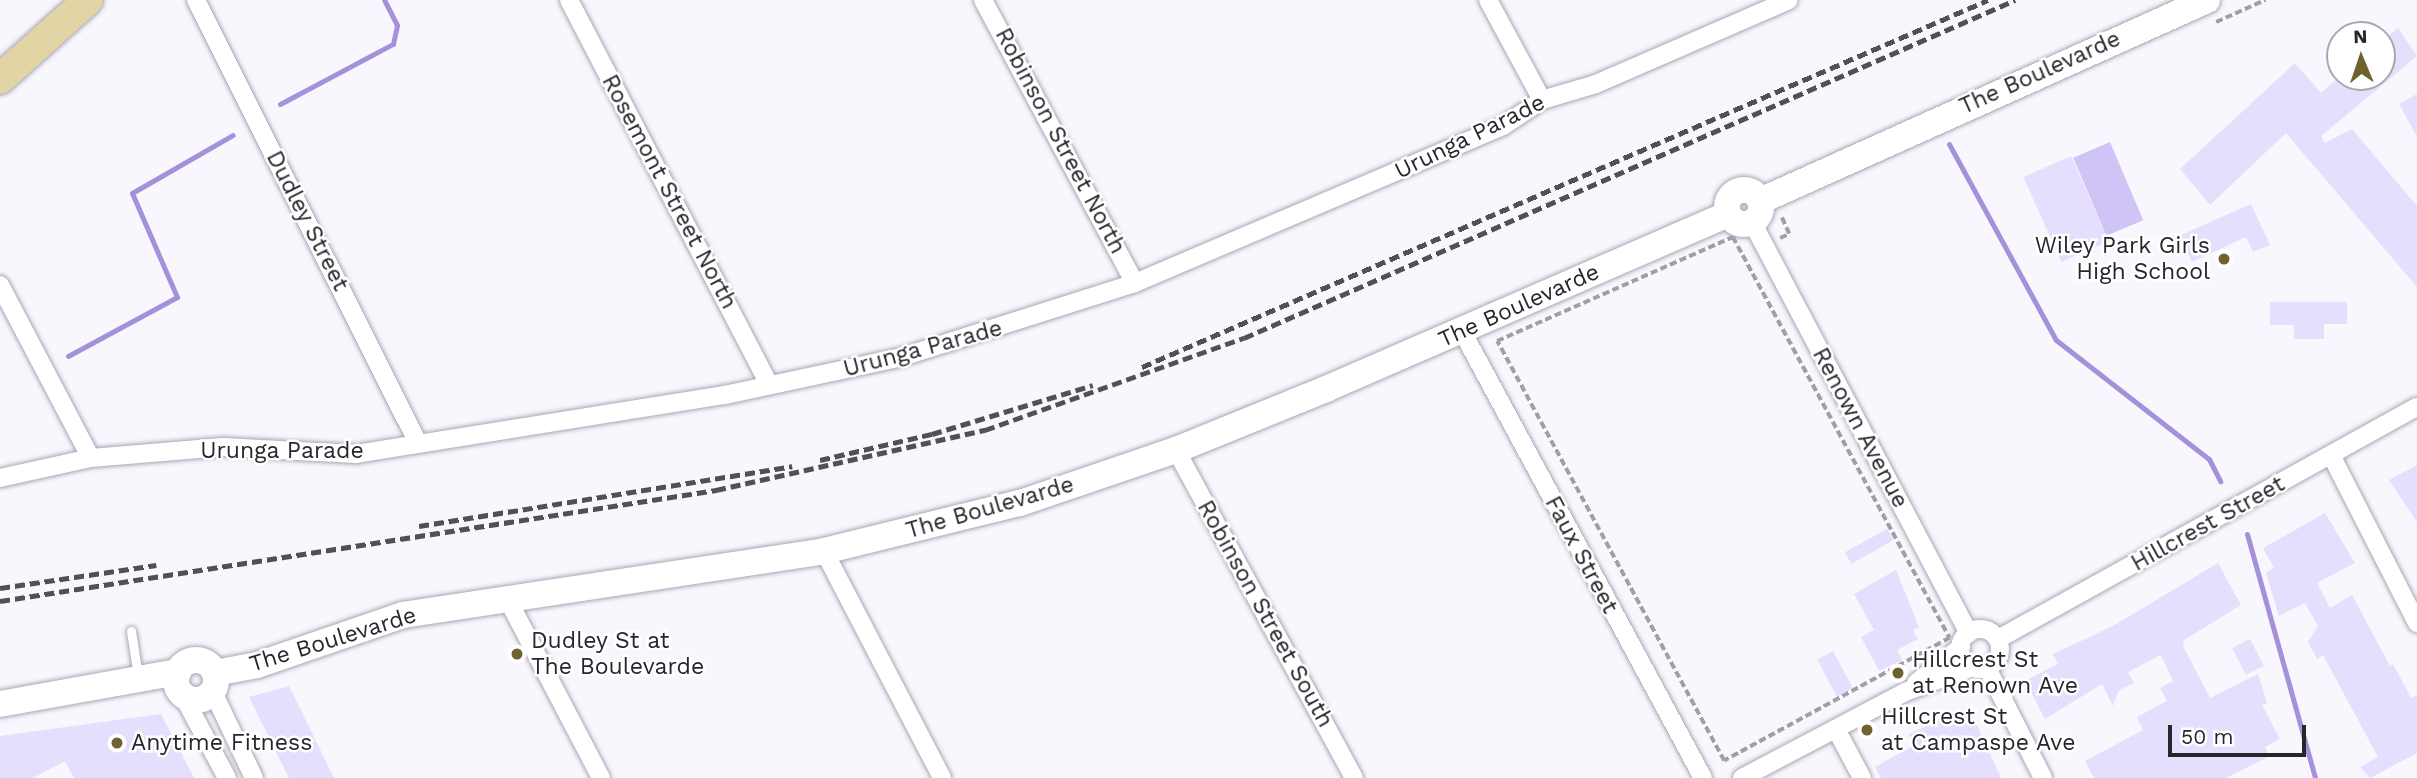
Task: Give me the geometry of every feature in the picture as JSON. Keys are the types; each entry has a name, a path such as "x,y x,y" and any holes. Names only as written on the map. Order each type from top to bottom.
{"main road":[{"path":"0,79 88,0"}],"street":[{"name":"Dudley Street","path":"196,0 418,443"},
{"name":"Rosemont Street North","path":"569,0 769,384"},
{"name":"Robinson Street North","path":"983,0 1135,283"},
{"path":"1488,0 1542,100"},
{"name":"Urunga Parade","path":"0,478 91,458 223,447 356,454 769,384 902,357 1135,283 1503,126 1542,100 1596,85 1789,0"},
{"name":"The Boulevarde","path":"0,706 138,676 180,686 195,700 214,682 383,620 824,551 1020,503 1176,450 1746,212 2207,0"},
{"name":"Renown Avenue","path":"1746,212 1980,668"},
{"path":"0,285 91,458"},
{"name":"Faux Street","path":"1462,331 1703,778"},
{"name":"Hillcrest Street","path":"1998,639 2417,407"},
{"name":"Robinson Street South","path":"1176,450 1354,778"},
{"path":"2331,455 2417,623"},
{"path":"824,551 942,778"},
{"path":"508,600 601,778"},
{"path":"1742,778 1905,692 1980,668 2000,653 1998,639 1982,629 1965,640 1905,692"},
{"name":"The Boulevarde","path":"180,686 194,660 207,663 214,682"},
{"path":"1980,668 2043,778"},
{"path":"214,682 254,778"},
{"path":"180,686 227,778"},
{"name":"The Boulevarde","path":"0,706 180,686"},
{"path":"1836,729 1862,778"}],"lane":[{"path":"131,631 138,676"}],"path":[{"path":"2206,26 2265,0"},
{"path":"1743,256 1789,234 1780,216 1793,211"},
{"path":"1733,237 1743,256 1950,638 1724,761 1497,341 1733,237"}],"shaded area":[{"path":"2110,142 2143,220 2106,236 2073,158"}],"building":[{"path":"2398,28 2417,56 2396,74"},
{"path":"2295,63 2321,93 2326,89 2326,91 2375,91 2321,136 2325,143 2352,129 2417,206 2417,287 2286,133 2210,205 2180,169"},
{"path":"2417,94 2417,137 2399,104"},
{"path":"2071,156 2109,241 2061,262 2023,177"},
{"path":"2251,204 2270,245 2253,252 2246,237 2192,262 2186,249 2176,254 2170,240"},
{"path":"2270,302 2347,302 2347,324 2324,324 2324,339 2294,339 2294,325 2270,325"},
{"path":"2417,465 2417,522 2389,480"},
{"path":"2325,513 2355,563 2317,583 2330,608 2352,595 2390,666 2393,664 2411,698 2417,695 2417,753 2370,778 2360,767 2378,757 2323,655 2317,659 2308,642 2318,626 2305,603 2279,616 2266,573 2274,568 2263,548"},
{"path":"1887,529 1893,540 1851,564 1845,552"},
{"path":"2218,563 2241,605 2184,640 2183,646 2210,698 2258,674 2267,703 2262,705 2280,739 2265,747 2270,756 2226,778 2094,778 2085,761 2143,730 2137,717 2167,701 2160,688 2173,681 2161,655 2128,672 2134,683 2119,690 2113,706 2102,684 2045,719 2025,681 2058,664 2053,654 2113,626"},
{"path":"1896,570 1919,627 1913,630 1918,639 1897,650 1902,660 1879,671 1861,637 1874,630 1854,594"},
{"path":"2250,639 2264,666 2246,675 2232,648"},
{"path":"1833,651 1853,688 1837,697 1817,659"},
{"path":"289,686 334,778 289,778 249,697"},
{"path":"1969,707 2001,778 1881,778 1875,767 1913,746 1909,734"},
{"path":"161,714 194,778 74,778 65,761 33,778 0,778 0,736"}],"waterway":[{"path":"280,104 393,44 397,25 384,0"},
{"path":"68,356 177,297 132,193 233,135"},
{"path":"1949,144 2056,340 2209,459 2220,481"},
{"path":"2247,534 2315,778"}],"railway":[{"path":"1142,367 1988,0"},
{"path":"0,601 716,490 985,430 1244,338 2015,0"},
{"path":"820,460 932,434 1093,385"},
{"path":"419,526 792,466"},
{"path":"0,588 156,565"}],"place":[{"name":"Wiley Park Girls High School","path":"2224,259"},
{"name":"Dudley St at The Boulevarde","path":"517,654"},
{"name":"Hillcrest St at Renown Ave","path":"1898,673"},
{"name":"Hillcrest St at Campaspe Ave","path":"1867,730"},
{"name":"Anytime Fitness","path":"117,743"}]}
